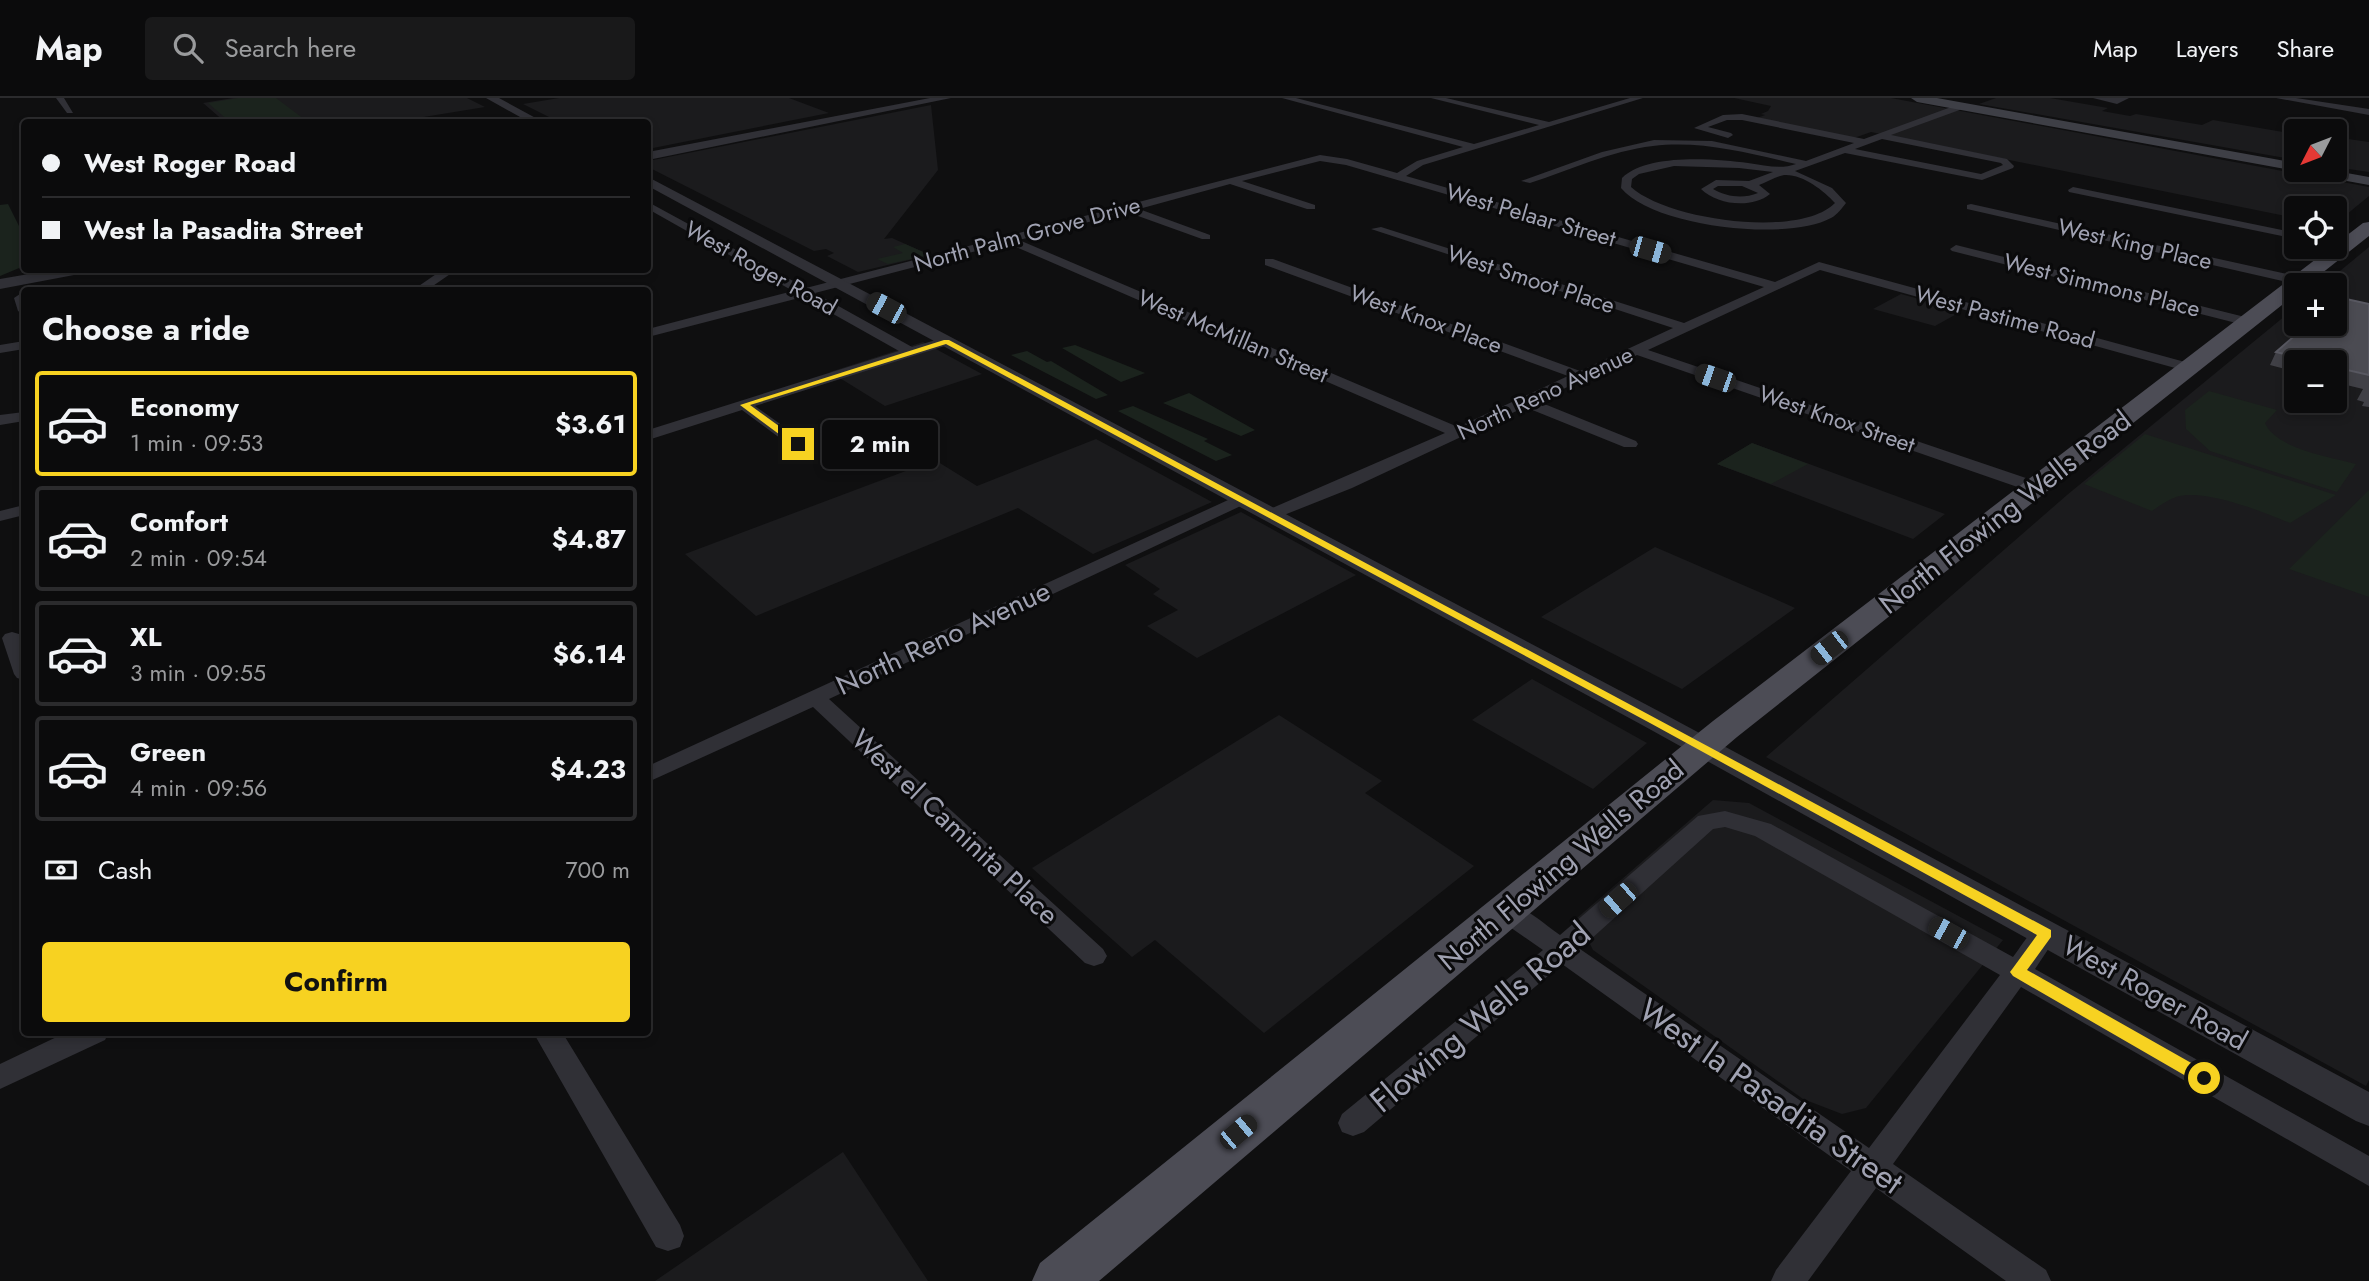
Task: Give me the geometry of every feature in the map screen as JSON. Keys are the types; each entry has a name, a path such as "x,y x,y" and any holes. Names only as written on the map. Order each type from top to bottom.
{"main road":[{"path":"1917,98 1953,102 2284,165"},
{"path":"2347,177 2369,181"},
{"name":"North Flowing Wells Road","path":"2347,241 2369,227"},
{"name":"North Flowing Wells Road","path":"2309,273 2324,259"},
{"name":"North Flowing Wells Road","path":"1059,1281 1704,747 2284,294"}],"street":[{"path":"60,98 71,111"},
{"path":"491,98 531,119"},
{"path":"651,155 946,98"},
{"path":"1286,98 1474,146"},
{"path":"1435,98 1548,124"},
{"path":"1398,177 1420,163 1639,98"},
{"path":"2097,98 2117,102 2125,98"},
{"path":"2280,98 2369,112"},
{"path":"1590,100 1613,105"},
{"path":"1749,186 1881,136 1953,102"},
{"path":"1739,137 1699,128 1726,117 1742,117 1865,142"},
{"path":"1846,150 1982,177 2009,166 2004,162 1881,136"},
{"path":"1526,181 1653,143 1684,141 1808,164"},
{"path":"1762,154 1774,147 1773,144"},
{"name":"West Pelaar Street","path":"1324,157 1776,286"},
{"name":"North Palm Grove Drive","path":"651,332 1324,157"},
{"path":"1674,163 1722,163 1783,172 1822,185 1836,194 1841,203 1838,211 1811,221 1779,225 1719,222 1654,207 1634,197 1626,188 1627,178 1636,172 1674,163"},
{"path":"1230,181 1311,207"},
{"name":"West Roger Road","path":"651,183 1704,747 2369,1110"},
{"path":"2073,190 2284,234"},
{"name":"West Roger Road","path":"651,207 911,352"},
{"name":"West King Place","path":"1970,207 2284,277"},
{"path":"1127,208 1206,237"},
{"name":"West Smoot Place","path":"1377,229 1685,328"},
{"name":"West McMillan Street","path":"1008,239 1459,433"},
{"name":"West Simmons Place","path":"1956,249 2248,322"},
{"name":"West Knox Place","path":"1269,262 1583,377"},
{"name":"North Reno Avenue","path":"1269,516 1583,377 1819,266"},
{"name":"West Pastime Road","path":"1819,266 2191,368"},
{"path":"0,284 58,273"},
{"path":"424,287 445,273"},
{"path":"651,434 946,341"},
{"path":"0,349 21,346"},
{"name":"West Knox Street","path":"1638,351 2035,488"},
{"path":"1526,402 1630,444"},
{"path":"744,405 798,444"},
{"path":"0,420 21,416"},
{"name":"North Reno Avenue","path":"651,774 1239,500"},
{"path":"0,516 21,511"},
{"path":"12,638 21,665"},
{"name":"West el Caminita Place","path":"815,697 1094,956"},
{"name":"Flowing Wells Road","path":"1353,1123 1561,950 1706,822 1713,819 1740,822"},
{"name":"West Roger Road","path":"1740,822 1763,831 2018,972 2369,1172"},
{"name":"West la Pasadita Street","path":"1506,911 2034,1281"},
{"path":"1788,1281 2046,933"},
{"path":"0,1077 87,1036"},
{"path":"549,1036 668,1236"}],"shaded area":[{"path":"233,98 467,98 485,107 411,119 222,119 203,103"},
{"path":"238,98 276,98 304,119 227,119 208,103"},
{"path":"559,98 789,98 829,113 651,148 651,119 553,119 523,104"},
{"path":"1734,98 1891,98 2284,171 2284,182 2342,182 2369,187 2369,196 2347,214 2347,196 2284,196 2284,216 1871,132 1854,138 1757,118 1765,115 1761,114 1771,106"},
{"path":"1996,98 2050,98 2108,108 2102,111 2130,116 2136,114 2202,125 2213,120 2284,131 2284,158 1979,104"},
{"path":"931,105 938,170 884,239 892,238 930,255 858,272 827,256 834,253 826,249 814,251 651,169 651,160"},
{"path":"2347,139 2369,142 2369,172 2347,169"},
{"path":"8,204 21,230 21,267 0,276 0,205"},
{"path":"905,244 930,255 888,264 877,259 903,253 893,247"},
{"path":"2369,247 2369,1080 2366,1086 1766,757 2067,495 2284,317 2284,336 2347,336 2347,273 2338,273"},
{"path":"1901,294 1962,311 1935,326 1873,309"},
{"path":"923,342 982,374 885,406 830,372"},
{"path":"1075,345 1145,373 1121,382 1062,348"},
{"path":"1027,351 1047,362 1051,361 1108,395 1096,399 1011,355"},
{"path":"2209,391 2277,410 2265,423 2280,439 2305,451 2356,464 2337,492 2210,451 2186,429 2185,410"},
{"path":"1189,393 1255,430 1241,436 1163,403"},
{"path":"1133,406 1208,439 1204,441 1232,455 1216,461 1118,411"},
{"path":"2145,434 2336,495 2290,523 2217,498 2202,496 2176,497 2152,511 2084,484"},
{"path":"1096,439 1212,502 1093,554 1018,508 756,616 685,554 935,460 977,486"},
{"path":"1752,443 1945,514 1913,539 1717,464"},
{"path":"1752,443 1808,464 1771,484 1717,464"},
{"path":"2369,490 2369,597 2289,569"},
{"path":"1241,512 1356,575 1197,658 1147,626 1178,610 1153,594 1160,589 1125,565"},
{"path":"1655,547 1795,608 1682,689 1541,617"},
{"path":"1532,679 1647,743 1593,789 1472,720"},
{"path":"1279,715 1382,781 1365,793 1474,866 1264,1033 1155,940 1132,957 1032,868"},
{"path":"1713,800 1749,803 2003,940 1866,1108 1842,1114 1803,1099 1593,950 1577,918"},
{"path":"843,1152 928,1281 655,1281"}],"building":[{"path":"2347,299 2369,304 2369,375 2347,370 2347,350 2284,350 2284,354 2276,352 2294,336 2347,336"}],"route":[{"path":"798,444 744,405 946,341 2046,933 2018,972 2204,1078"}]}
